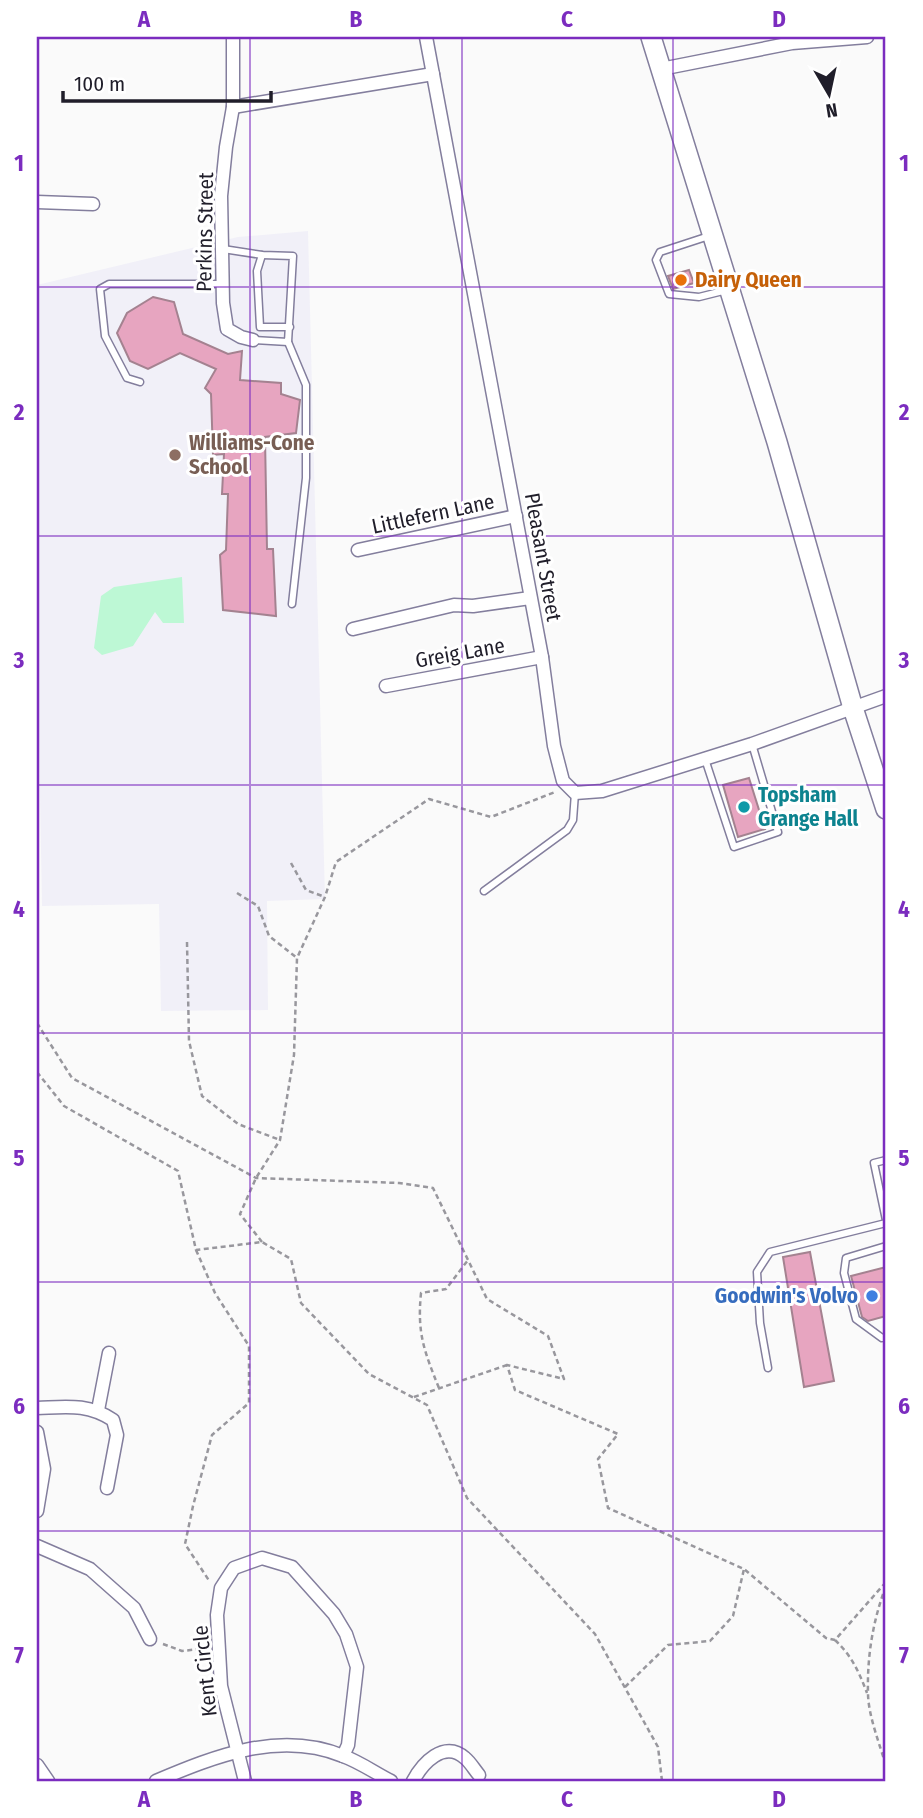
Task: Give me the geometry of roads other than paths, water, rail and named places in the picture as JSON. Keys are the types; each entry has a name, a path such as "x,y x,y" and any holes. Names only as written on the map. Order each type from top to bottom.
{"main road":[{"path":"651,37 777,442 853,709 886,809"}],"street":[{"name":"Perkins Street","path":"233,37 233,107 221,196 223,284 228,329 241,337 254,340"},
{"name":"Pleasant Street","path":"426,37 516,516 554,746 564,781 575,793"},
{"path":"661,69 792,43 867,37"},
{"path":"233,107 433,74"},
{"path":"37,202 93,204"},
{"name":"Littlefern Lane","path":"358,550 516,516"},
{"path":"353,629 444,607 530,598"},
{"name":"Greig Lane","path":"386,686 541,657"},
{"path":"575,793 602,791 705,759 886,696"},
{"path":"98,1410 109,1353"},
{"path":"37,1408 68,1406 98,1410 113,1420 117,1436 107,1488"},
{"path":"37,1432 44,1469 37,1511"},
{"path":"37,1546 90,1569 134,1608 150,1639"},
{"name":"Kent Circle","path":"245,1781 222,1686 217,1615 221,1588 234,1567 262,1558 292,1567 334,1615 346,1634 357,1667 348,1745 343,1756"},
{"path":"156,1781 238,1751 279,1744 312,1747 343,1756 385,1780"},
{"path":"412,1781 420,1768 433,1755 441,1752 463,1756 479,1775"},
{"path":"37,1765 48,1781"}],"lane":[{"path":"712,235 660,252 656,260 659,274 669,294 699,297 729,290"},
{"path":"223,249 293,257 288,342 306,385 306,478 292,604"},
{"path":"262,255 257,271 260,327 290,327"},
{"path":"140,382 127,378 105,336 100,289 108,284 223,284"},
{"path":"254,340 288,342"},
{"path":"705,759 734,847 778,832 752,744"},
{"path":"484,891 567,830 573,820 575,793"},
{"path":"768,1368 760,1323 757,1272 770,1252 886,1221 874,1163 886,1160"},
{"path":"886,1246 846,1258 844,1273 856,1319 882,1338 886,1337"}],"place":[{"name":"Dairy Queen","path":"681,280"},
{"name":"Williams-Cone School","path":"175,455"},
{"name":"Topsham Grange Hall","path":"744,807"},
{"name":"Goodwin's Volvo","path":"872,1296"}]}
